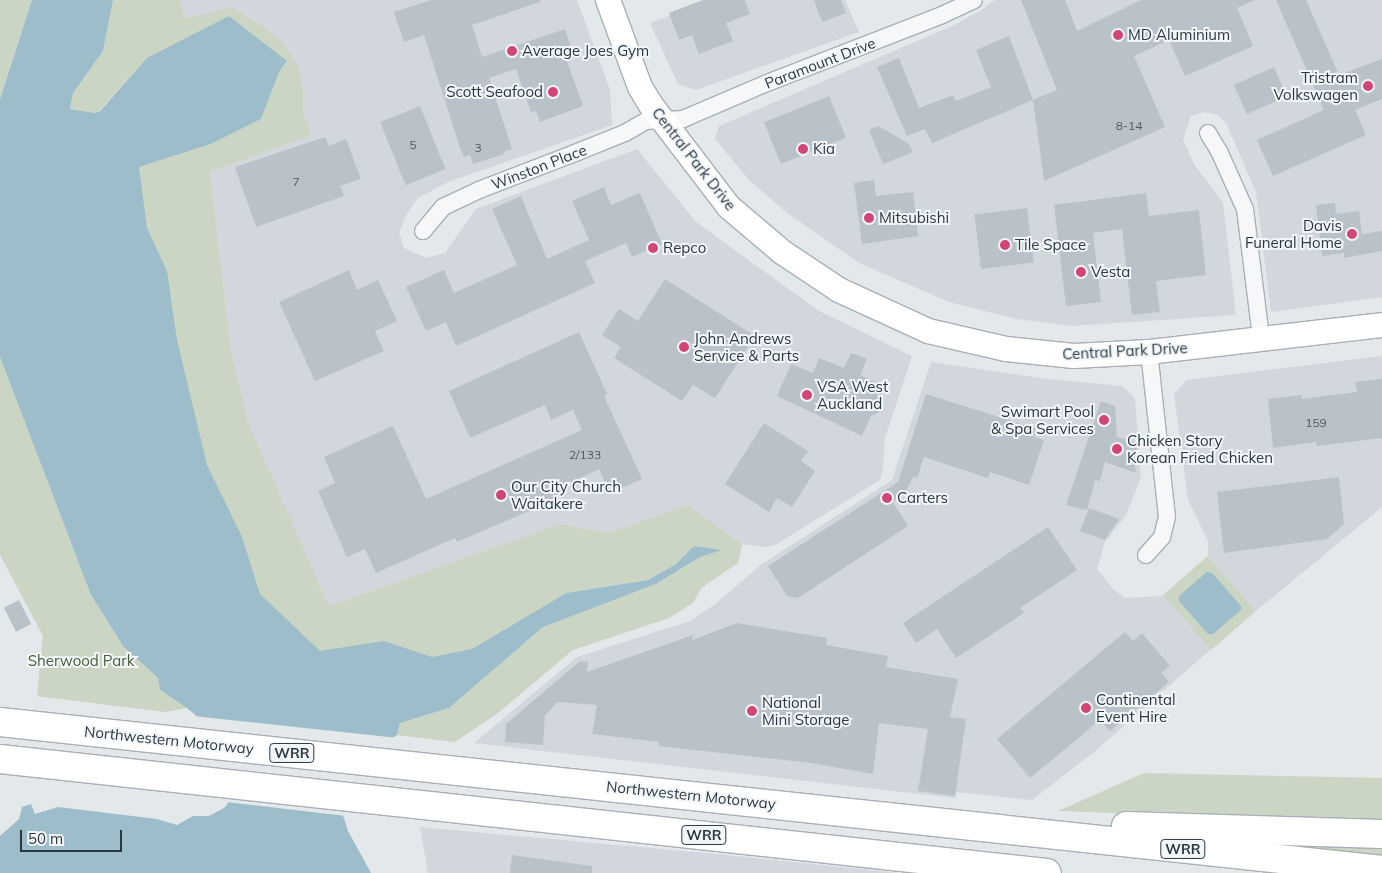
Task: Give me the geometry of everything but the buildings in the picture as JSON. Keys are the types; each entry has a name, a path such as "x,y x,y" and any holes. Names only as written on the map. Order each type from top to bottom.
{"highway":[{"name":"Northwestern Motorway","path":"0,722 1382,870"},
{"name":"WRR","path":"0,760 1047,873"},
{"path":"984,828 1106,826 1382,834"}],"main road":[{"name":"Central Park Drive","path":"608,0 640,87 651,105 729,207 782,252 847,293 937,335 1006,349 1074,356 1149,352 1382,325"}],"street":[{"name":"Paramount Drive","path":"664,120 683,120 767,84 942,15 974,0"},
{"name":"Winston Place","path":"423,231 444,207 479,190 575,154 625,133 646,121 664,120"},
{"path":"1208,133 1219,151 1246,209 1261,338"},
{"path":"1146,555 1162,536 1167,517 1149,352"}],"shaded area":[{"path":"180,0 577,0 610,90 612,125 448,182 418,198 407,214 399,232 404,248 426,258 445,253 476,209 637,149 696,222 819,311 912,356 885,438 883,468 880,480 775,545 764,547 742,544 688,505 608,533 560,524 329,606 248,424 231,352 210,172 312,135 303,113 303,92 261,25 232,8 185,20"},
{"path":"713,0 845,0 859,32 696,90 678,84 650,23"},
{"path":"995,0 1382,0 1382,297 1271,312 1256,192 1226,123 1218,115 1205,112 1191,116 1183,140 1194,164 1223,203 1236,315 1072,326 1017,319 949,302 859,263 786,212 750,181 715,139 719,126 954,25 980,11"},
{"path":"1382,356 1382,507 1256,611 1208,556 1208,541 1188,500 1174,394 1187,380"},
{"path":"931,362 1047,379 1122,386 1135,398 1141,477 1126,515 1105,542 1097,569 1113,589 1125,598 1163,596 1210,650 1094,752 1032,800 956,792 955,798 474,743 577,657 690,621 714,605 762,564 892,480"},
{"path":"420,827 716,854 899,873 428,873"}],"green space":[{"path":"0,0 32,0 0,99"},
{"path":"113,0 180,0 185,19 232,7 282,41 299,67 303,92 303,113 312,135 210,172 231,352 248,423 329,606 560,524 608,533 688,505 742,544 738,563 701,588 693,603 669,618 573,650 498,713 455,742 397,735 400,723 449,708 543,627 656,584 700,557 721,550 694,546 676,564 648,580 566,593 399,690 177,597 139,167 211,144 261,119 280,70 287,61 147,58 99,111 95,113 70,109 73,93 103,51"},
{"name":"Sherwood Park","path":"0,357 91,595 123,646 158,678 160,690 187,708 165,712 37,696 43,636 0,555"},
{"path":"1208,556 1256,611 1211,650 1163,595"},
{"path":"1144,773 1382,778 1382,823 1058,811"},
{"path":"1296,837 1382,841 1382,857 1296,847"}],"water":[{"path":"32,0 113,0 103,51 73,93 70,109 95,113 100,111 147,58 229,16 287,61 280,70 261,119 211,144 139,167 147,228 167,271 177,340 207,465 242,537 260,594 320,651 384,641 432,657 472,649 566,593 648,580 676,564 694,546 722,550 700,557 656,584 543,627 449,708 400,723 397,735 331,778 348,831 371,873 0,873 0,836 19,819 22,807 31,804 35,814 58,807 157,819 177,825 193,816 209,816 224,808 227,805 237,775 220,736 187,708 160,690 158,678 123,646 91,595 0,357 0,99"},
{"path":"1207,572 1212,573 1241,606 1241,610 1213,634 1208,634 1179,601 1179,596"}],"pier":[{"path":"193,716 398,738 334,779 346,816 226,802 235,775 218,737"}],"place":[{"name":"MD Aluminium","path":"1118,35"},
{"name":"Average Joes Gym","path":"512,51"},
{"name":"Tristram Volkswagen","path":"1368,86"},
{"name":"Scott Seafood","path":"553,92"},
{"name":"Kia","path":"803,149"},
{"name":"Mitsubishi","path":"869,218"},
{"name":"Davis Funeral Home","path":"1352,234"},
{"name":"Tile Space","path":"1005,245"},
{"name":"Repco","path":"653,248"},
{"name":"Vesta","path":"1081,272"},
{"name":"John Andrews Service & Parts","path":"684,347"},
{"name":"VSA West Auckland","path":"807,395"},
{"name":"Swimart Pool & Spa Services","path":"1104,420"},
{"name":"Chicken Story Korean Fried Chicken","path":"1117,449"},
{"name":"Our City Church Waitakere","path":"501,495"},
{"name":"Carters","path":"887,498"},
{"name":"Continental Event Hire","path":"1086,708"},
{"name":"National Mini Storage","path":"752,711"}]}
